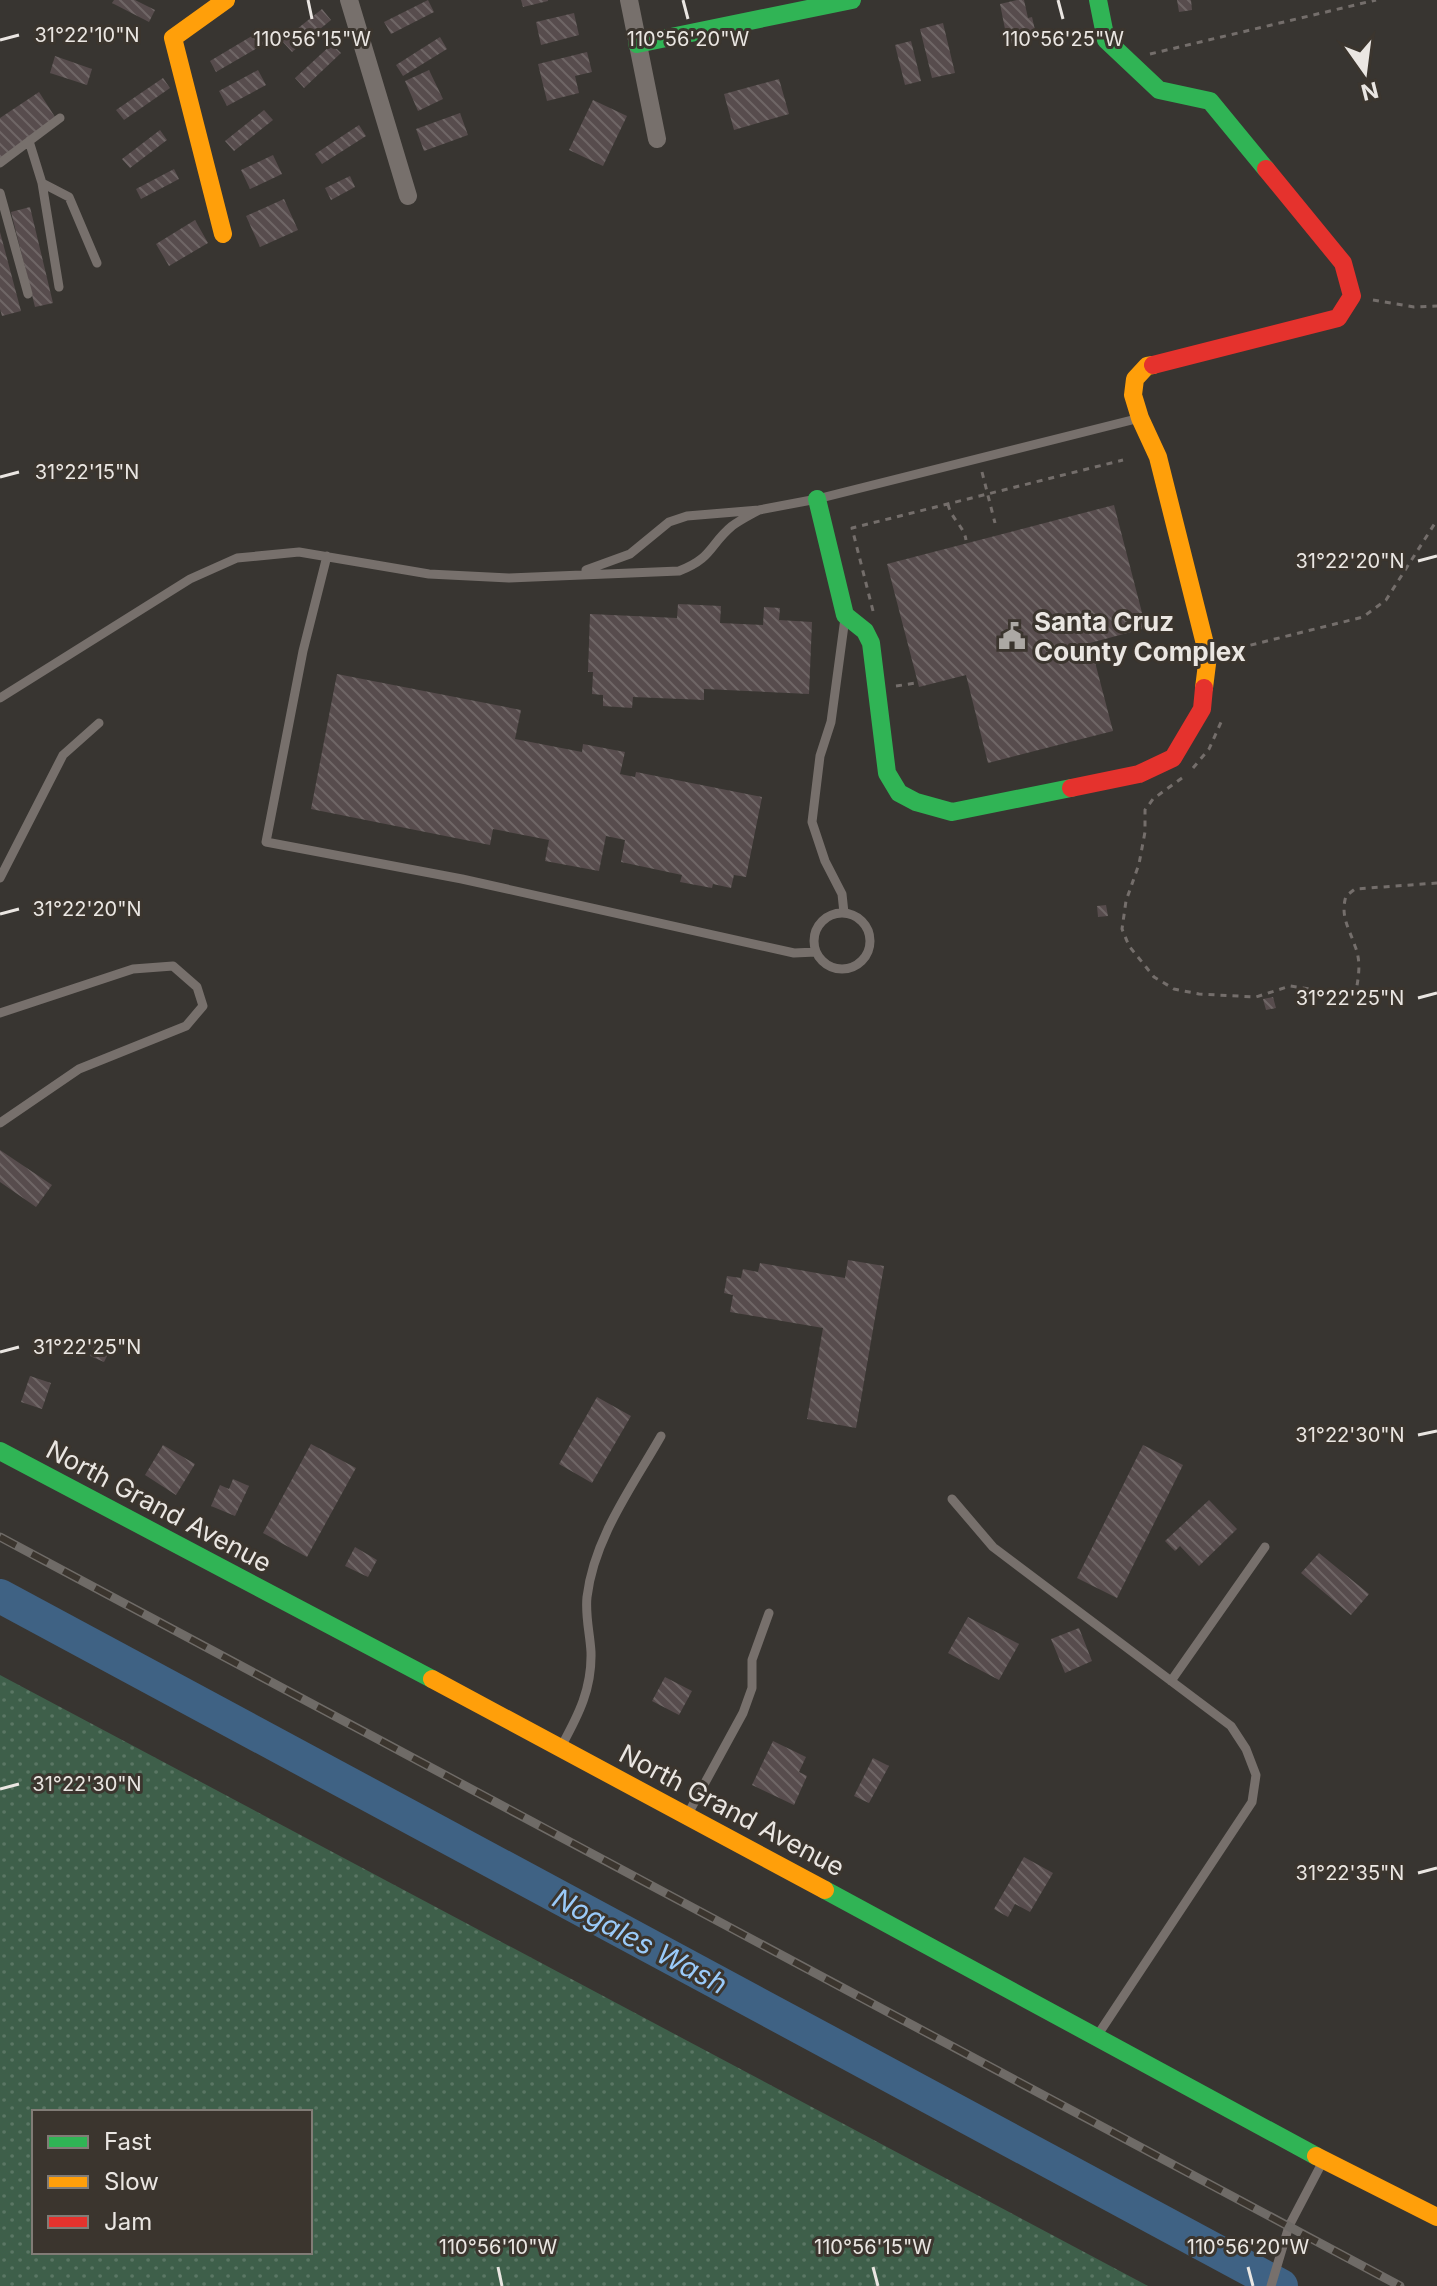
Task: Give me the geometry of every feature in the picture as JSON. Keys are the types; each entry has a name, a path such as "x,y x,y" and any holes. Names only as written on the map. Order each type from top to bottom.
{"street":[{"path":"223,234 173,38 226,0"},
{"path":"349,0 408,196"},
{"path":"629,0 657,139"},
{"path":"637,44 772,9 852,0"},
{"path":"817,499 845,615 865,631 871,643 887,773 899,793 916,802 952,812 1139,774 1173,758 1202,709 1208,656 1158,457 1133,395 1135,379 1147,366 1338,318 1352,296 1343,263 1210,101 1159,90 1106,40 1098,0"},
{"name":"North Grand Avenue","path":"0,1451 688,1815 1323,2160 1437,2217"}],"lane":[{"path":"0,163 60,118"},
{"path":"29,141 42,183 59,287"},
{"path":"42,183 69,197 97,263"},
{"path":"0,193 28,294"},
{"path":"572,574 630,554 669,522 687,516 759,510 817,499 1140,418"},
{"path":"0,698 190,579 237,558 299,552 429,574 509,578 657,573 688,568 712,552 733,526 759,510"},
{"path":"327,556 303,651 266,842 462,879 794,953 816,952"},
{"path":"844,913 842,894 825,861 812,822 820,756 831,722 845,615"},
{"path":"0,878 63,755 99,723"},
{"path":"844,913 861,920 866,927 869,945 866,954 854,966 836,968 821,960 816,952 814,936 821,921 828,916 844,913"},
{"path":"0,1013 133,969 173,966 197,987 203,1006 186,1026 79,1069 0,1123"},
{"path":"560,1748 582,1709 590,1684 587,1599 598,1548 661,1436"},
{"path":"952,1499 993,1547 1231,1726 1246,1749 1256,1775 1252,1802 1097,2035"},
{"path":"1171,1681 1265,1547"},
{"path":"688,1815 743,1713 752,1688 752,1660 769,1613"},
{"path":"1271,2286 1289,2226 1323,2160"}],"path":[{"path":"1127,60 1376,0"},
{"path":"1352,296 1414,307 1437,306"},
{"path":"979,458 995,523"},
{"path":"875,619 852,528 1123,460"},
{"path":"948,504 950,515 964,530 966,540"},
{"path":"1227,661 1243,647 1363,617 1386,600 1437,520"},
{"path":"890,680 898,687 916,683"},
{"path":"1224,709 1209,749 1185,775 1153,799 1145,810 1141,856 1129,887 1122,929 1129,946 1154,977 1174,989 1199,994 1256,997 1290,986 1344,994 1356,991 1360,968 1355,943 1343,914 1346,896 1355,889 1437,883"}],"green space":[{"path":"0,1675 1148,2286 0,2286"}],"building":[{"path":"114,0 135,0 155,10 149,22 112,3"},
{"path":"428,0 434,12 391,34 384,22"},
{"path":"521,0 548,0 548,1 523,7"},
{"path":"1024,0 1028,18 1032,17 1035,30 1021,33 1023,41 1008,44 1000,4"},
{"path":"1177,0 1191,0 1192,10 1179,12"},
{"path":"322,9 331,20 292,52 282,41"},
{"path":"574,13 579,35 541,45 536,22"},
{"path":"943,23 955,73 932,78 920,29"},
{"path":"257,33 264,44 216,72 210,61"},
{"path":"440,37 447,49 403,76 396,65"},
{"path":"911,41 921,81 905,85 895,45"},
{"path":"332,44 341,53 304,88 295,78"},
{"path":"587,52 592,72 575,76 579,93 547,101 538,64"},
{"path":"55,56 92,69 87,85 50,73"},
{"path":"258,70 266,85 227,106 219,91"},
{"path":"429,70 443,99 418,111 405,81"},
{"path":"163,78 170,88 124,120 116,110"},
{"path":"779,79 789,114 734,130 724,94"},
{"path":"39,92 57,120 0,158 0,118"},
{"path":"593,100 627,116 603,166 569,150"},
{"path":"264,110 273,120 234,151 225,141"},
{"path":"460,113 468,135 424,151 416,129"},
{"path":"359,125 366,136 322,164 315,154"},
{"path":"160,130 167,140 130,168 122,159"},
{"path":"273,155 282,174 250,189 241,170"},
{"path":"174,169 179,179 141,199 136,189"},
{"path":"350,176 355,187 331,200 325,188"},
{"path":"284,199 298,230 260,247 246,216"},
{"path":"30,207 53,303 35,307 11,212"},
{"path":"195,220 208,243 169,266 156,244"},
{"path":"0,232 21,311 2,316 0,309"},
{"name":"Santa Cruz County Complex","path":"1114,505 1146,628 1090,643 1113,731 988,763 966,675 919,687 887,564"},
{"path":"678,604 721,606 720,623 763,625 764,607 780,608 779,620 812,622 809,694 704,689 704,700 633,697 632,708 603,706 603,695 592,694 593,672 588,672 590,614 677,618"},
{"path":"337,674 521,710 515,739 582,752 583,744 625,752 620,774 635,777 636,772 762,797 746,877 734,875 731,888 680,882 682,875 621,862 625,840 606,836 599,871 545,861 549,840 493,829 490,845 311,809"},
{"path":"1106,905 1108,916 1098,917 1097,906"},
{"path":"1273,997 1276,1008 1266,1010 1263,999"},
{"path":"0,1150 52,1185 36,1207 0,1182"},
{"path":"848,1260 884,1266 856,1428 807,1419 823,1328 730,1312 733,1295 724,1293 727,1276 741,1278 743,1269 758,1272 760,1263 845,1278"},
{"path":"96,1342 111,1348 104,1362 90,1356"},
{"path":"30,1376 51,1383 42,1409 21,1402"},
{"path":"597,1397 631,1416 592,1483 559,1464"},
{"path":"311,1444 356,1468 307,1557 263,1533"},
{"path":"163,1445 195,1464 176,1495 145,1475"},
{"path":"1143,1445 1183,1465 1117,1598 1077,1578"},
{"path":"233,1479 249,1486 235,1516 211,1506 220,1485 229,1489"},
{"path":"1209,1500 1237,1529 1199,1566 1180,1546 1175,1551 1165,1541"},
{"path":"355,1547 377,1560 368,1577 345,1566"},
{"path":"1319,1553 1369,1594 1351,1615 1301,1573"},
{"path":"968,1617 1019,1644 999,1680 948,1653"},
{"path":"1079,1628 1092,1661 1065,1673 1051,1639"},
{"path":"665,1677 692,1691 679,1715 652,1701"},
{"path":"773,1741 806,1757 799,1772 807,1776 794,1805 752,1785"},
{"path":"873,1758 889,1766 869,1803 854,1796"},
{"path":"1024,1857 1053,1873 1030,1912 1015,1904 1008,1917 994,1909"}],"waterway":[{"name":"Nogales Wash","path":"0,1596 1281,2286"}],"railway":[{"path":"0,1537 1400,2286"}],"traffic: fast":[{"path":"637,44 852,0"},
{"path":"1098,0 1106,40 1159,90 1210,101 1266,169"},
{"path":"817,499 845,615 865,631 871,643 887,773 899,793 916,802 952,812 1071,788"},
{"path":"0,1451 432,1679"},
{"path":"825,1890 1316,2156"}],"traffic: slow":[{"path":"223,234 173,38 226,0"},
{"path":"1153,365 1147,366 1135,379 1133,395 1158,457 1208,656 1204,688"},
{"path":"432,1679 825,1890"},
{"path":"1316,2156 1437,2217"}],"traffic: jam":[{"path":"1153,365 1338,318 1352,296 1343,263 1266,169"},
{"path":"1071,788 1139,774 1173,758 1202,709 1204,688"}],"place":[{"name":"Santa Cruz County Complex","path":"1012,636"}]}
